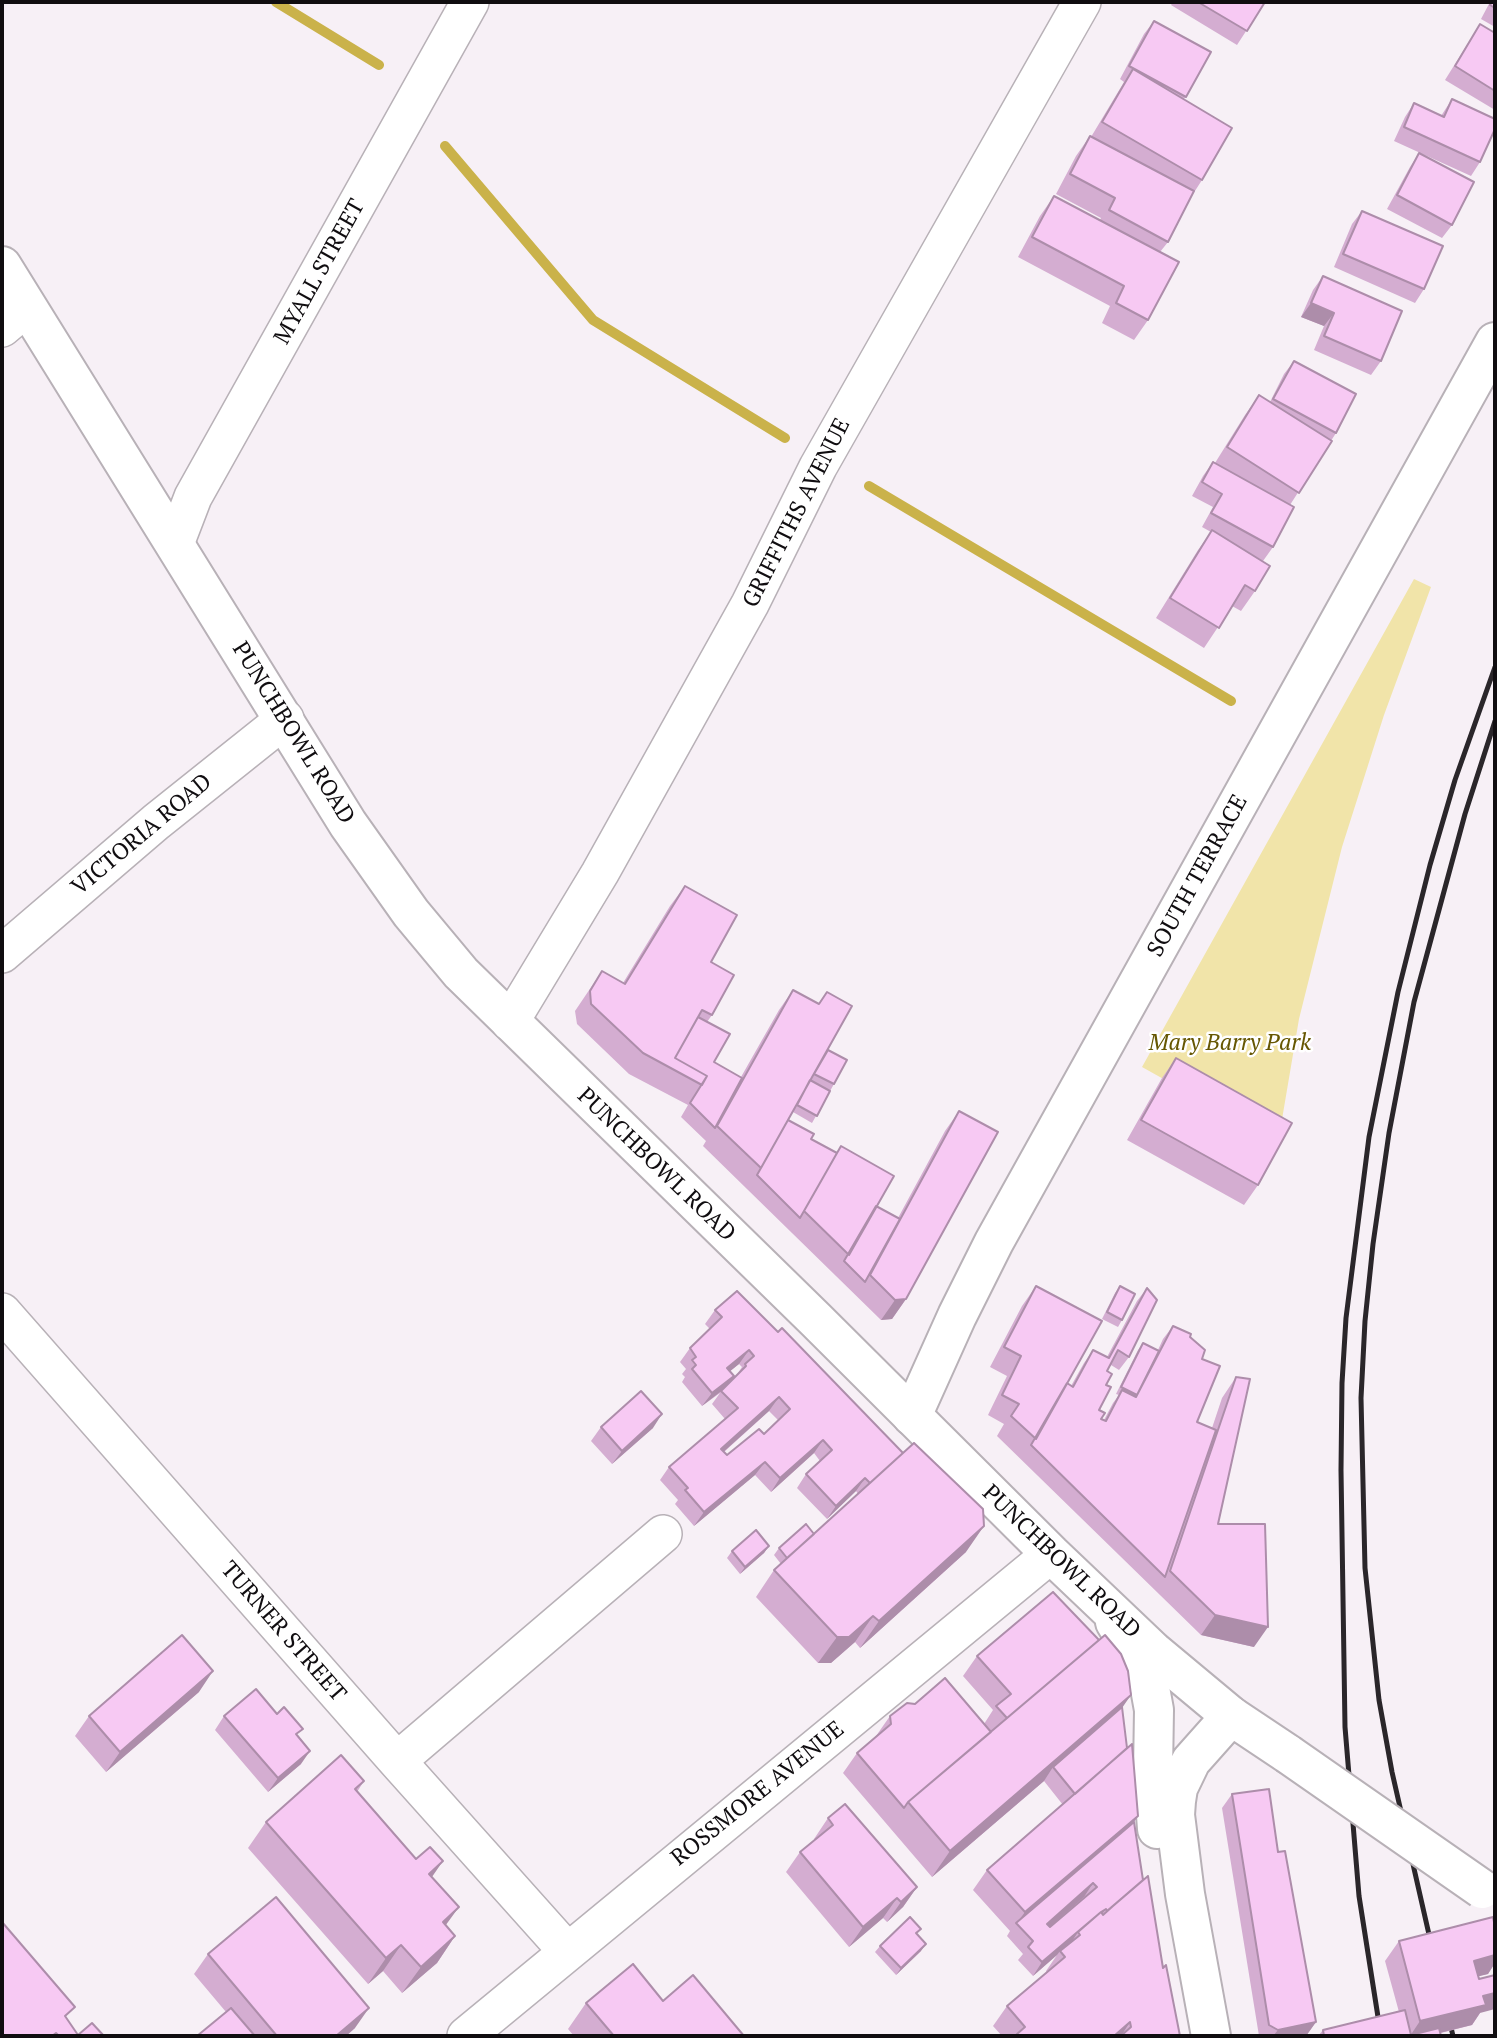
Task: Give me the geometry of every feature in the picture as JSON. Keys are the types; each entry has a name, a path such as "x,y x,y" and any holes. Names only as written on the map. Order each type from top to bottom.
{"main road":[{"name":"PUNCHBOWL ROAD","path":"2,265 15,317 174,544 348,824 411,913 461,973 1153,1651 1231,1716 1489,1894"},
{"name":"SOUTH TERRACE","path":"912,1416 994,1242 1495,342"},
{"path":"1106,1607 1137,1658 1150,1688 1154,1710 1153,1772 1157,1828 1161,1846 1185,1894"},
{"path":"1211,2036 1185,1894 1175,1815 1178,1788 1191,1761 1231,1716"}],"street":[{"name":"MYALL STREET","path":"174,544 192,497 470,2"},
{"name":"GRIFFITHS AVENUE","path":"510,1022 600,873 750,604 818,467 1082,2"},
{"name":"VICTORIA ROAD","path":"2,954 167,813 285,719"},
{"name":"TURNER STREET","path":"2,1312 397,1762 567,1951"},
{"path":"397,1762 663,1534"},
{"name":"ROSSMORE AVENUE","path":"466,2036 1051,1554"}],"green space":[{"name":"Mary Barry Park","path":"1414,579 1431,587 1384,715 1342,847 1299,1019 1278,1143 1142,1067"}],"building":[{"path":"1198,2 1265,2 1247,31"},
{"path":"1154,21 1211,52 1186,97 1129,66"},
{"path":"1480,24 1495,33 1495,91 1455,66"},
{"path":"1133,69 1232,128 1202,180 1102,122"},
{"path":"1452,99 1495,119 1495,129 1480,162 1404,127 1414,103 1444,117"},
{"path":"1090,136 1194,191 1168,242 1109,210 1115,198 1070,174"},
{"path":"1419,153 1474,182 1452,225 1397,195"},
{"path":"1054,196 1179,262 1148,320 1116,303 1124,286 1032,237"},
{"path":"1362,211 1443,246 1424,289 1343,254"},
{"path":"1323,276 1402,311 1381,361 1324,336 1334,313 1311,303"},
{"path":"1294,361 1356,394 1336,433 1273,399"},
{"path":"1259,395 1332,441 1299,493 1227,447"},
{"path":"1213,462 1294,507 1273,547 1211,513 1222,494 1202,482"},
{"path":"1212,530 1270,566 1255,591 1245,585 1219,628 1170,598"},
{"path":"685,886 737,915 711,962 734,975 712,1015 702,1010 675,1058 707,1076 702,1085 643,1053 591,1004 590,991 602,971 625,984"},
{"path":"793,990 819,1004 827,992 852,1006 761,1168 717,1126"},
{"path":"698,1017 730,1034 714,1062 742,1078 715,1128 690,1103 707,1076 675,1058"},
{"path":"828,1050 847,1060 834,1084 814,1074"},
{"path":"1176,1058 1292,1123 1258,1185 1141,1120"},
{"path":"810,1080 830,1091 817,1116 797,1105"},
{"path":"959,1111 998,1132 906,1299 895,1300 870,1275"},
{"path":"788,1120 814,1134 811,1139 837,1153 800,1218 757,1175"},
{"path":"841,1146 894,1176 849,1255 804,1211"},
{"path":"876,1206 900,1219 865,1282 844,1261"},
{"path":"1036,1286 1102,1321 1036,1439 1011,1416 1019,1404 1002,1395 1021,1356 1004,1347"},
{"path":"1120,1286 1135,1294 1122,1320 1107,1312"},
{"path":"1147,1288 1157,1300 1129,1357 1118,1350 1107,1371 1112,1374 1106,1385 1111,1387 1099,1410 1105,1413 1101,1419 1106,1421 1122,1390 1136,1397 1173,1326 1191,1334 1190,1337 1205,1350 1202,1359 1220,1366 1197,1422 1216,1430 1165,1577 1031,1445 1067,1383 1073,1387 1093,1350 1109,1358"},
{"path":"737,1291 778,1332 782,1328 903,1453 870,1483 865,1478 836,1506 806,1474 832,1450 823,1440 780,1478 765,1462 704,1512 685,1490 688,1488 669,1467 738,1408 721,1391 754,1356 749,1350 727,1368 734,1376 712,1393 692,1369 696,1365 692,1360 696,1357 690,1348 722,1317 715,1310","holes":["779,1397 790,1409 764,1434 759,1429 727,1455 721,1449"]},
{"path":"1143,1343 1159,1351 1137,1395 1121,1387"},
{"path":"1236,1377 1250,1379 1218,1524 1265,1524 1268,1627 1215,1615 1170,1571"},
{"path":"641,1391 662,1414 622,1451 601,1427"},
{"path":"914,1443 983,1509 984,1526 879,1621 873,1616 849,1637 837,1637 774,1570"},
{"path":"806,1524 814,1534 787,1558 779,1548"},
{"path":"756,1530 769,1546 745,1567 732,1551"},
{"path":"1053,1592 1099,1640 1007,1718 996,1706 1011,1694 977,1656"},
{"path":"182,1635 213,1671 120,1752 89,1716"},
{"path":"1105,1635 1121,1654 1128,1671 1131,1695 950,1851 908,1802"},
{"path":"945,1678 991,1732 904,1808 857,1753 891,1724 890,1716 907,1703 915,1704"},
{"path":"256,1689 277,1714 284,1707 303,1729 296,1734 310,1751 278,1778 224,1716"},
{"path":"1122,1707 1127,1748 1075,1794 1053,1767"},
{"path":"1132,1744 1138,1816 1025,1912 987,1870"},
{"path":"341,1755 364,1781 355,1789 416,1859 430,1847 443,1861 429,1874 459,1907 443,1922 455,1936 421,1967 401,1945 386,1958 266,1822"},
{"path":"1269,1789 1278,1852 1285,1851 1316,2022 1278,2030 1269,2025 1232,1794"},
{"path":"845,1804 917,1887 901,1902 897,1898 863,1927 800,1852 833,1825 828,1818"},
{"path":"1134,1822 1143,1880 1107,1911 1106,1909 1101,1912 1042,1962 1028,1947 1033,1941 1016,1923","holes":["1093,1883 1097,1887 1050,1927 1047,1924"]},
{"path":"1148,1876 1163,1968 1166,1965 1180,2036 1125,2036 1123,2034 1131,2027 1130,2022 1114,2036 1019,2036 1017,2034 1025,2027 1007,2006 1065,1957 1060,1951 1080,1935 1078,1932 1101,1912 1103,1915"},
{"path":"276,1897 369,2008 336,2036 277,2036 208,1954"},
{"path":"910,1917 921,1929 916,1933 926,1944 901,1968 880,1946"},
{"path":"1493,1917 1495,1955 1474,1961 1479,1979 1495,1975 1495,1993 1483,1996 1486,2005 1420,2021 1399,1941"},
{"path":"2,1922 75,2007 65,2016 78,2035 92,2023 104,2036 57,2036 56,2033 52,2036 2,2036"},
{"path":"633,1964 663,2001 693,1975 744,2036 614,2036 586,2003"},
{"path":"231,2008 255,2036 197,2036"},
{"path":"1405,2010 1411,2035 1439,2028 1441,2036 1324,2036 1323,2030"}],"waterway":[{"path":"276,2 379,65"},
{"path":"445,146 593,320 785,438"},
{"path":"869,486 1231,701"}],"railway":[{"path":"1381,2036 1359,1896 1345,1727 1341,1470 1346,1318 1369,1137 1398,992 1455,780 1495,667"},
{"path":"1433,1952 1392,1772 1379,1700 1365,1568 1361,1398 1373,1244 1389,1133 1414,1002 1465,814 1495,721"},
{"path":"1447,2010 1453,2036"}]}
